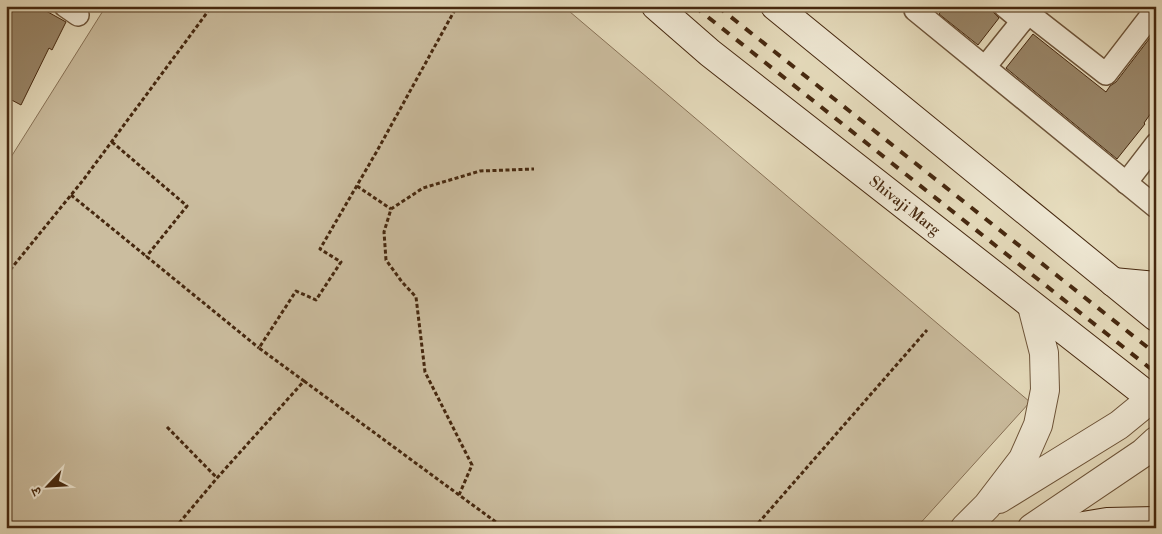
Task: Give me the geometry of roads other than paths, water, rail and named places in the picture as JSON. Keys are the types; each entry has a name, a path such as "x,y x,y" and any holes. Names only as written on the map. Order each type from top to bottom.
{"main road":[{"name":"Shivaji Marg","path":"656,6 710,53 1032,306 1154,398"},
{"path":"775,6 1156,317"},
{"path":"1113,282 1156,286"},
{"path":"965,528 987,506 1023,459 1038,425 1045,390 1044,353 1032,306"},
{"path":"987,506 1119,425 1154,398"},
{"path":"1032,528 1143,453 1156,440"},
{"path":"1071,528 1106,522 1156,521"}],"street":[{"path":"1004,6 1028,13 1106,74 1156,9"},
{"path":"915,7 1156,207"},
{"path":"985,67 1028,13"},
{"path":"1126,182 1156,144"}],"railway":[{"path":"694,6 1156,373"},
{"path":"717,6 1156,354"}]}
